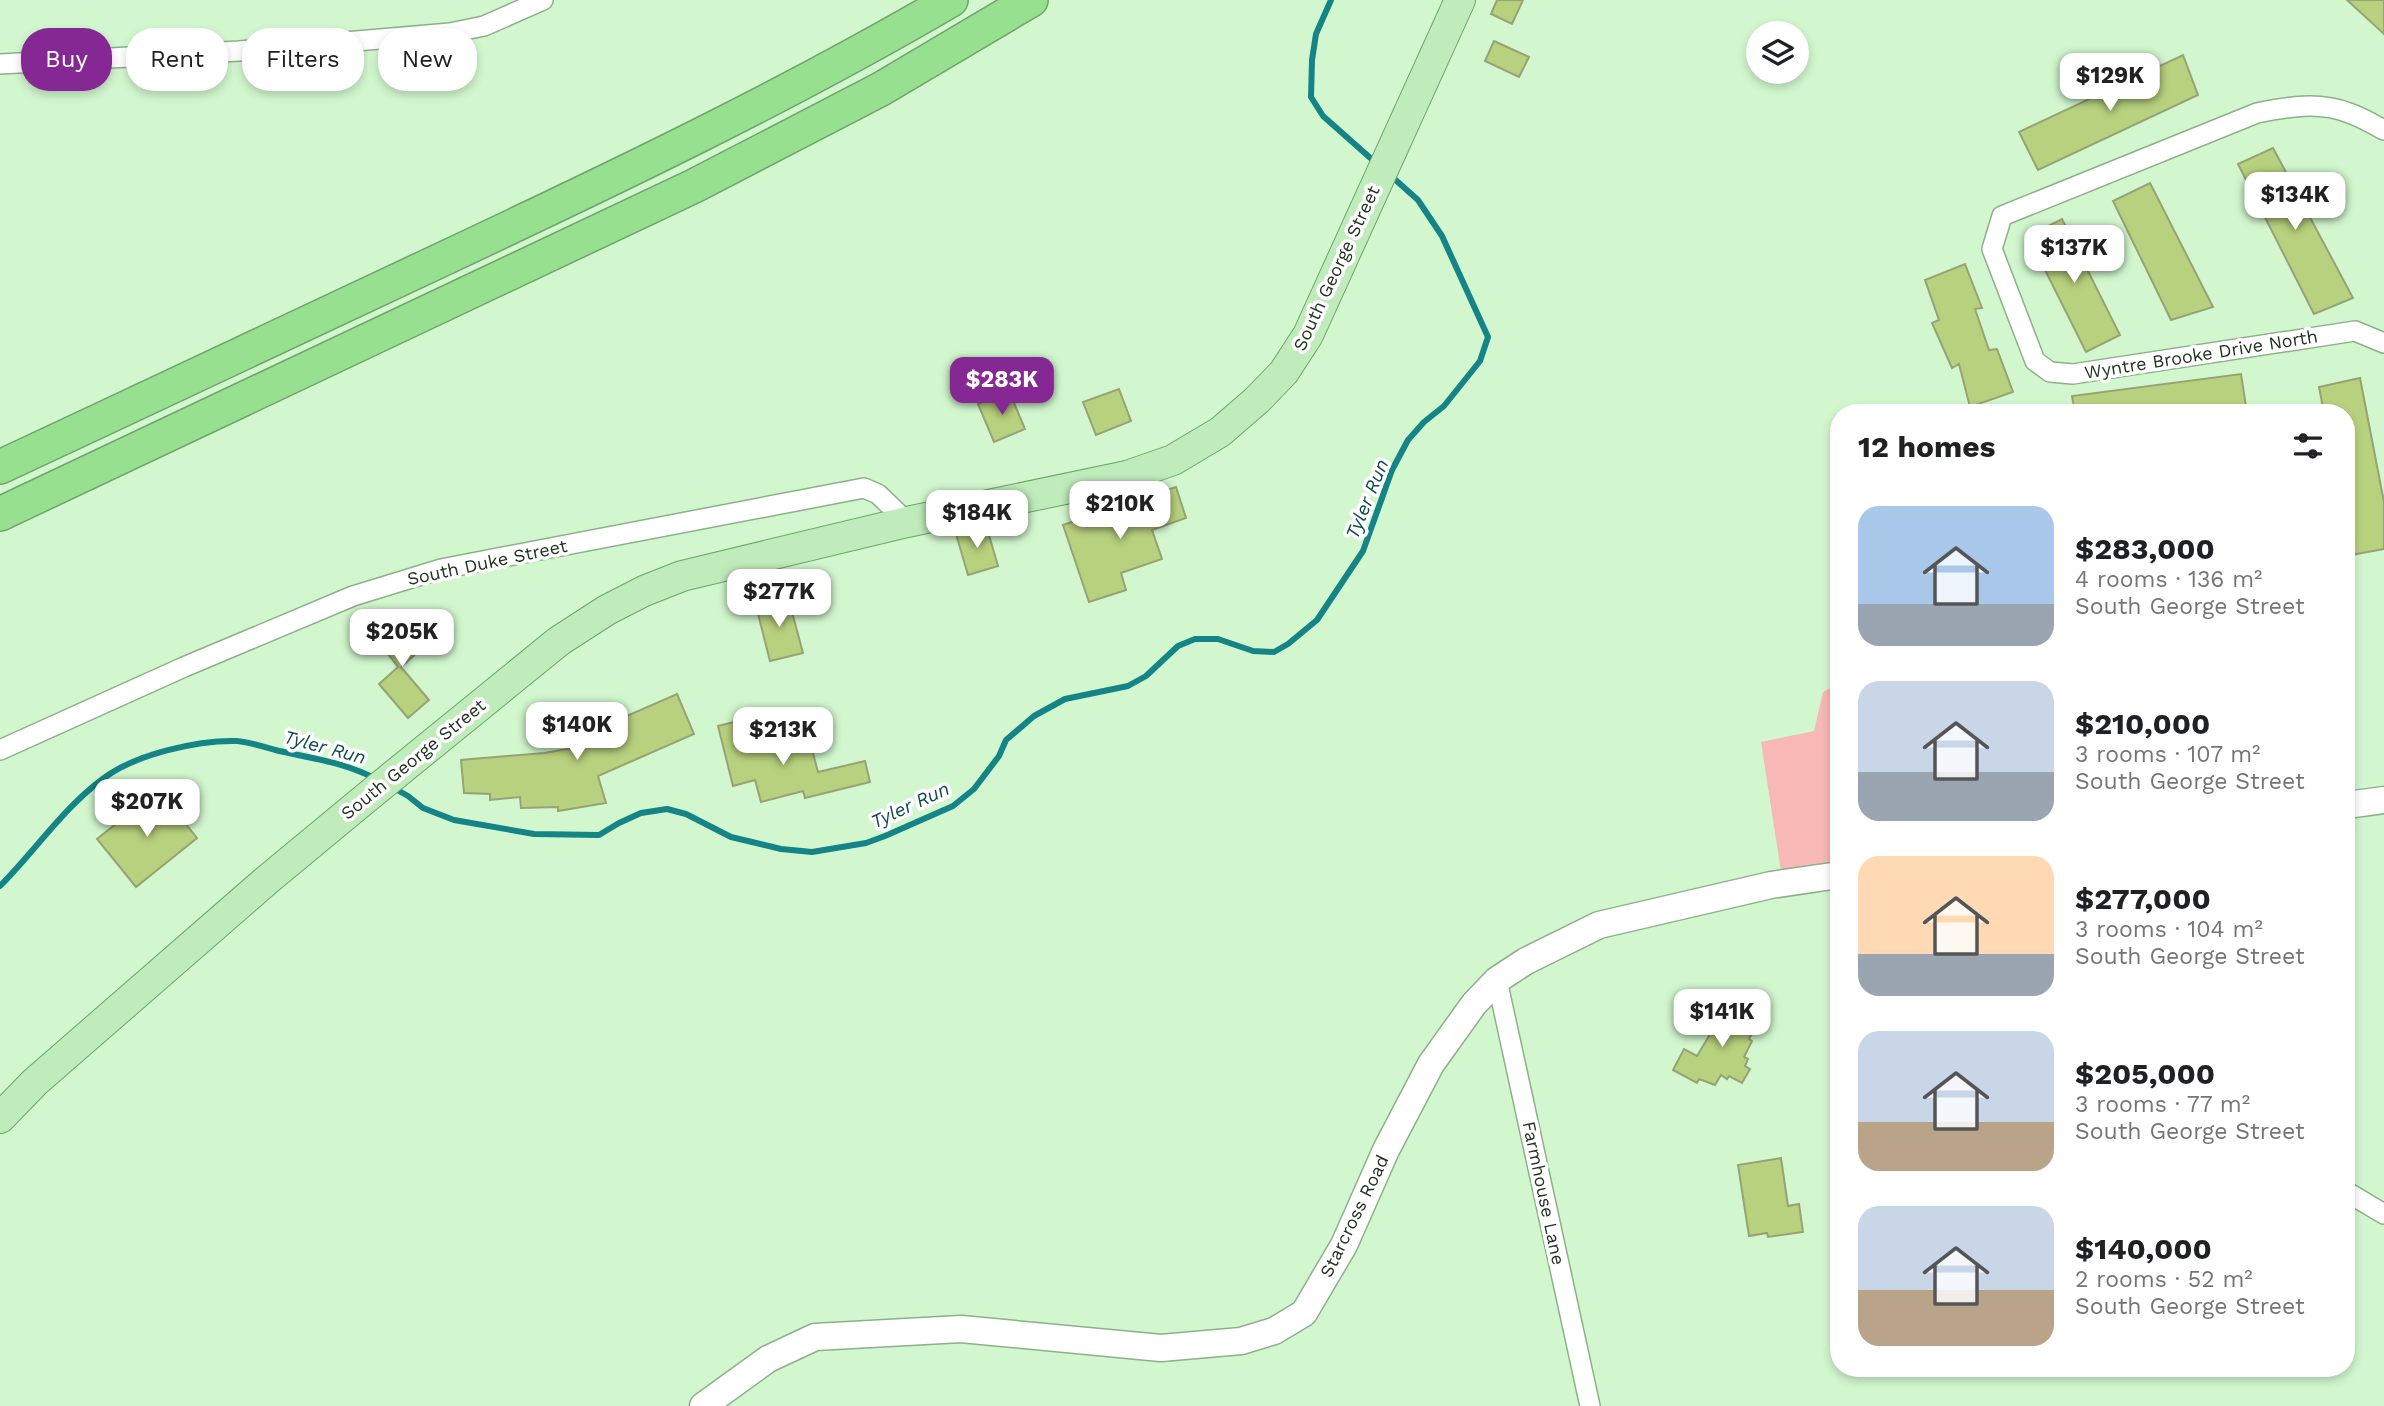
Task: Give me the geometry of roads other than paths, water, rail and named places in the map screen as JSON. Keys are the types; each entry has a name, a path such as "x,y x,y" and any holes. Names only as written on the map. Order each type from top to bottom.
{"highway":[{"path":"0,467 731,121 879,42 951,0"},
{"path":"0,514 694,186 881,89 1031,0"}],"main road":[{"name":"South George Street","path":"0,1118 35,1082 267,880 559,641 607,610 682,576 907,522 1127,477 1173,460 1220,432 1284,372 1308,335 1460,0"}],"street":[{"path":"0,64 239,51 450,33 484,26 543,0"},
{"name":"Wyntre Brooke Drive North","path":"2384,130 2348,112 2323,107 2298,105 2257,113 2001,216 1992,249 2035,361 2050,372 2073,373 2355,331 2384,342"},
{"name":"South Duke Street","path":"0,750 184,667 353,596 441,569 864,488 878,494 907,522"},
{"path":"2355,805 2384,800"},
{"name":"Starcross Road","path":"704,1406 768,1359 814,1337 961,1329 1161,1348 1241,1341 1274,1331 1304,1313 1344,1245 1386,1150 1431,1063 1474,1004 1497,980 1526,961 1599,925 1770,885 1830,875"},
{"name":"Farmhouse Lane","path":"1497,980 1590,1406"},
{"path":"2355,1197 2384,1213"}],"waterway":[{"name":"Tyler Run","path":"1331,0 1316,34 1311,97 1323,116 1376,163"},
{"name":"Tyler Run","path":"392,787 423,808 454,820 534,834 599,835 641,813 667,809 686,814 731,837 781,849 812,852 866,843 953,806 974,789 999,756 1006,740 1034,716 1065,699 1128,686 1146,676 1178,646 1195,639 1218,639 1253,651 1274,652 1288,644 1317,620 1363,551 1392,470 1408,440 1424,422 1444,406 1480,361 1488,337 1442,236 1418,200 1390,175"},
{"name":"Tyler Run","path":"0,886 89,790 117,769 150,755 204,743 242,742 341,765 376,779"}]}
